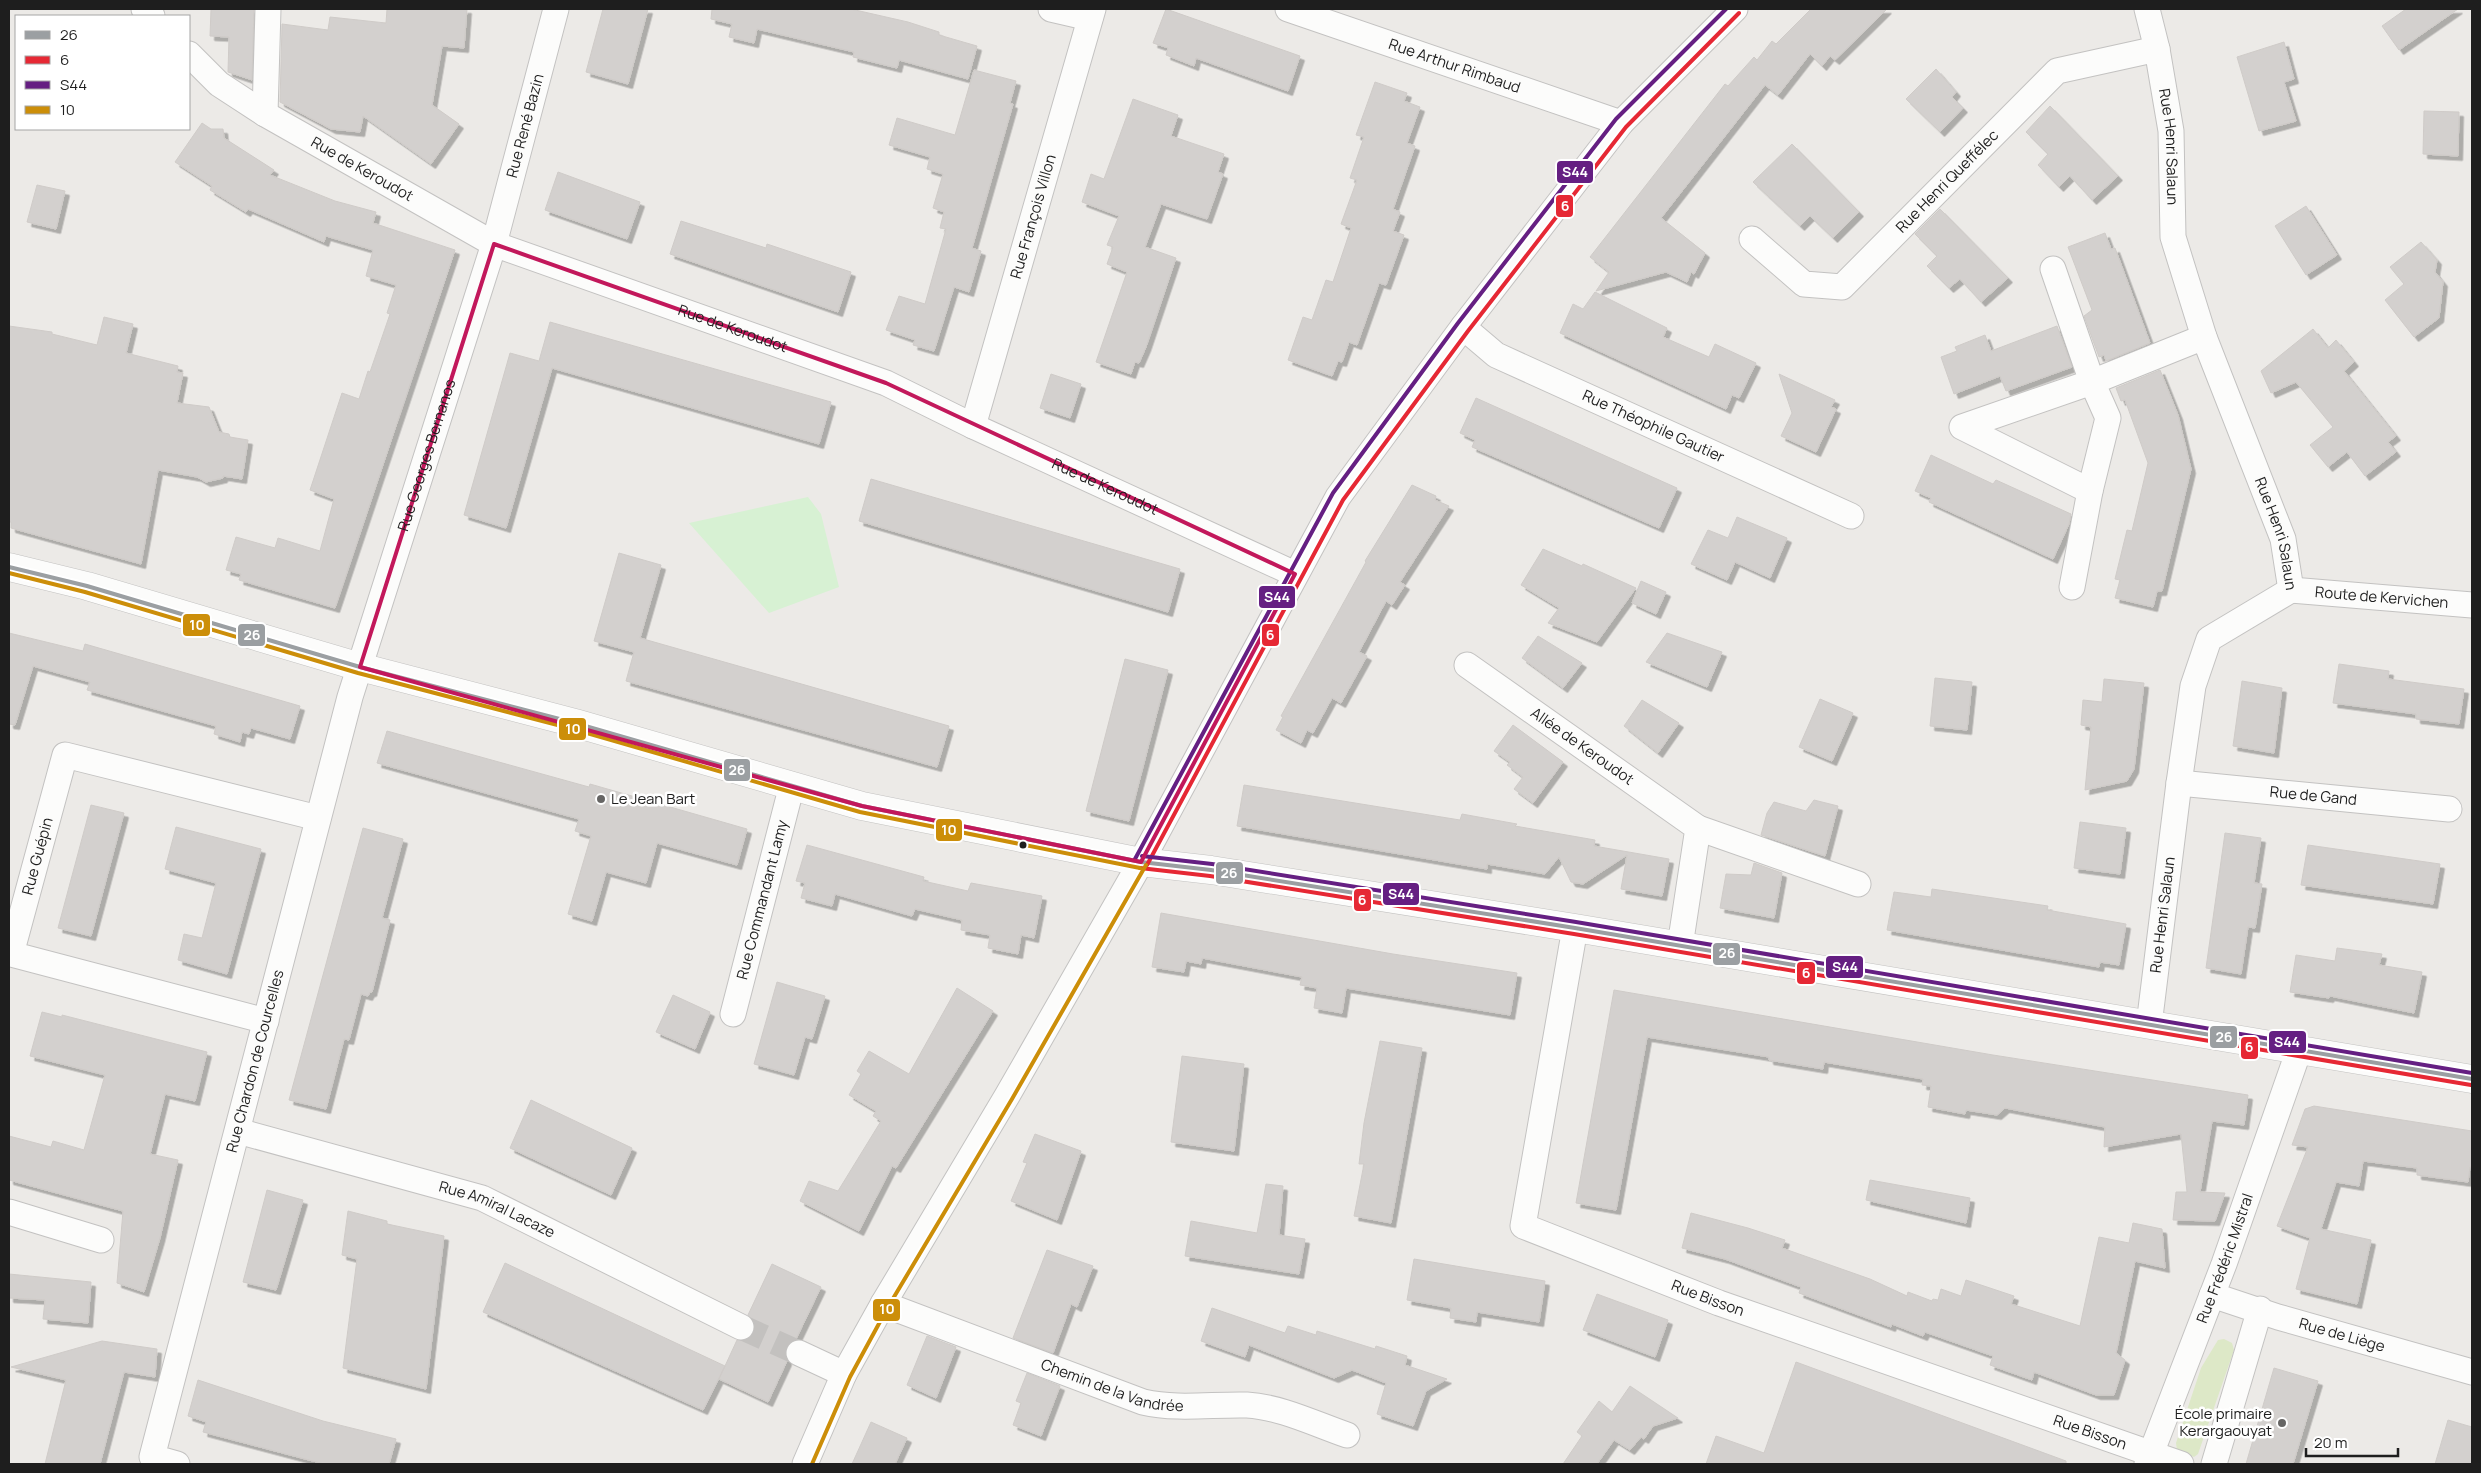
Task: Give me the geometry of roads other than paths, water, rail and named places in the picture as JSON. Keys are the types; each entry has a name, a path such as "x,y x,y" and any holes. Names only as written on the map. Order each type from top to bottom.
{"street":[{"path":"265,114 268,9"},
{"name":"Rue René Bazin","path":"494,244 556,9"},
{"path":"1051,9 1092,13"},
{"name":"Rue Arthur Rimbaud","path":"1288,9 1621,123"},
{"path":"805,1464 844,1374 883,1304 1007,1096 1141,862 1338,497 1463,327 1621,123 1734,9"},
{"name":"Rue Henri Salaun","path":"2146,9 2156,49 2171,131 2173,237 2204,337 2283,539 2291,590 2209,639 2194,686 2179,784 2150,1025"},
{"name":"Rue François Villon","path":"973,426 1092,13"},
{"name":"Rue Henri Queffélec","path":"1752,239 1804,284 1842,287 2057,71 2156,49"},
{"name":"Rue de Keroudot","path":"190,55 219,84 265,114 494,244 886,383 973,426 1295,574"},
{"name":"Rue Georges Bernanos","path":"360,667 494,244"},
{"path":"2053,269 2092,382 2108,418 2090,491 2072,587"},
{"name":"Rue Théophile Gautier","path":"1463,327 1496,355 1851,516"},
{"path":"2090,491 1962,427 2092,382 2204,337"},
{"path":"9,567 88,586 360,667 575,723 862,806 1141,862 1211,870 1575,928 2472,1079"},
{"name":"Route de Kervichen","path":"2291,590 2472,605"},
{"name":"Allée de Keroudot","path":"1467,665 1698,828 1858,884"},
{"name":"Rue Chardon de Courcelles","path":"177,1464 152,1457 318,818 350,697 360,667"},
{"name":"Rue Guépin","path":"266,1021 10,954 64,755 318,818"},
{"name":"Rue de Gand","path":"2179,784 2448,809"},
{"name":"Rue Commandant Lamy","path":"734,1014 792,785"},
{"path":"1680,946 1698,828"},
{"name":"Rue Bisson","path":"1575,928 1523,1226 1719,1303 2149,1459 2181,1464"},
{"name":"Rue Frédéric Mistral","path":"2149,1459 2212,1295 2299,1050"},
{"name":"Rue Amiral Lacaze","path":"238,1131 482,1198 741,1327"},
{"path":"9,1212 101,1240"},
{"name":"Rue de Liège","path":"2212,1295 2260,1309 2278,1317 2472,1372"},
{"name":"Chemin de la Vandrée","path":"883,1304 1143,1402 1162,1406 1248,1405 1268,1408 1347,1435"},
{"path":"2214,1464 2260,1309"},
{"path":"799,1353 844,1374"}],"tunnel":[{"path":"741,1327 799,1353"}],"place":[{"name":"Le Jean Bart","path":"601,799"},
{"name":"École primaire Kerargaouyat","path":"2282,1423"}]}
